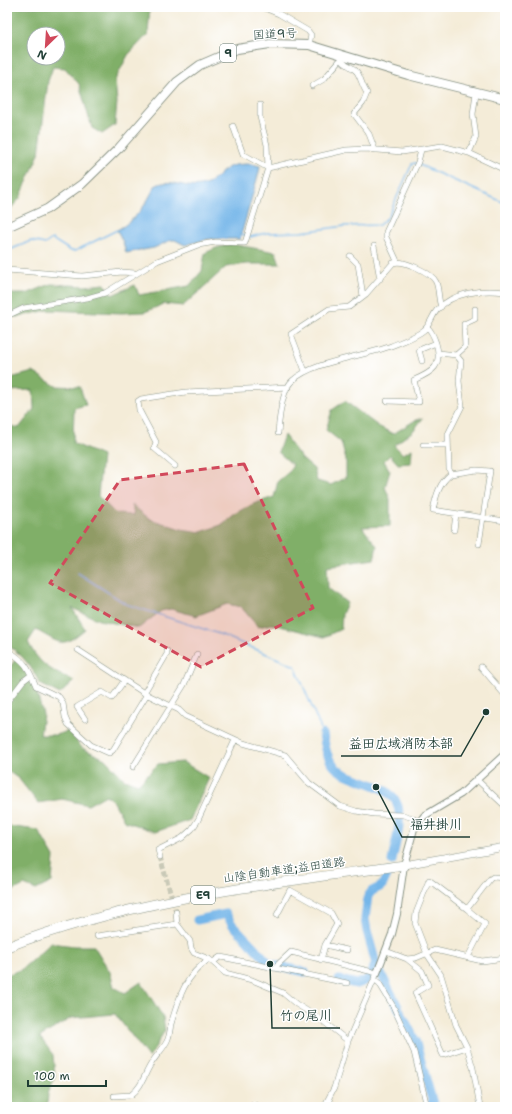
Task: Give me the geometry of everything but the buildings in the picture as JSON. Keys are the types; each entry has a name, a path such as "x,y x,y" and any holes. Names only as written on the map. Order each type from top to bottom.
{"highway":[{"name":"国道9号","path":"7,227 47,208 82,184 119,148 177,82 200,65 237,49 270,44 309,45 341,57 476,93 505,99"},
{"name":"山陰自動車道;益田道路","path":"7,947 87,921 165,902 232,890 404,865"}],"main road":[{"path":"404,865 505,847"}],"street":[{"path":"262,7 279,14 308,31 311,35 309,45"},
{"path":"312,86 324,79 341,57 355,69 367,93 363,103 354,114 369,134 375,150"},
{"path":"469,153 476,137 473,114 476,93"},
{"path":"7,316 31,306 87,298 105,293 135,273 157,261 198,245 216,242 245,243 268,168 267,145 260,117 260,105"},
{"path":"233,126 243,154 268,168 346,150 402,152 442,146 469,153 505,170"},
{"path":"397,261 386,237 386,232 418,164 421,150"},
{"path":"374,246 380,279"},
{"path":"350,256 358,264 363,296"},
{"path":"305,371 291,334 329,309 349,307 363,296 380,279 389,267 397,261 403,262 434,278 437,284 440,307"},
{"path":"7,270 82,276 122,272 135,273"},
{"path":"278,433 280,416 288,387 291,382 305,371 391,346 423,331 440,307 458,296 466,293 481,291 505,292"},
{"path":"439,353 456,355 465,347 464,324 475,319 475,309"},
{"path":"387,401 419,402 414,380 429,374 434,368 439,353 431,330 427,327"},
{"path":"422,361 419,350 436,343"},
{"path":"451,474 449,469 448,445 450,428 462,406 459,381 460,361 456,355"},
{"path":"175,466 154,448 156,442 139,410 138,401 141,399 186,392 288,387"},
{"path":"424,445 448,445"},
{"path":"480,544 483,518 490,471 476,470 451,474 442,483 437,493 434,510 456,514 483,518 505,521"},
{"path":"454,530 456,514"},
{"path":"7,650 20,658 27,665 36,686 59,697 63,703 65,717 68,724 92,745 109,752 113,750 146,693 167,654 167,651"},
{"path":"78,650 124,681 179,710 185,716 235,740 258,748 285,754 310,783 340,806 368,813 403,815 413,818 418,822"},
{"path":"133,767 184,685 197,654"},
{"path":"481,666 505,695"},
{"path":"7,702 23,682 31,675"},
{"path":"85,719 77,707 102,692 112,698 124,681"},
{"path":"160,857 158,850 182,838 198,820 235,740"},
{"path":"324,1107 329,1099 348,1041 386,951 397,914 404,865 410,839 418,822 424,816 461,794 505,754"},
{"path":"476,779 505,806"},
{"path":"467,909 490,879 493,877 505,878"},
{"path":"468,957 484,924 430,880 416,913 415,922 427,954 441,975 456,1025 467,1047 473,1068 480,1107"},
{"path":"277,915 290,890 331,913 337,924 325,945 321,960"},
{"path":"176,912 177,924 190,941 191,948 194,953 211,961 225,973 252,980 283,992 296,1004 319,1018 348,1041"},
{"path":"96,936 177,924"},
{"path":"325,945 347,950"},
{"path":"407,959 427,954 435,950 442,950 482,961 505,958"},
{"path":"386,951 407,959 422,971 428,985 414,992 443,1055 467,1047"},
{"path":"274,968 291,952 375,976 393,1006 414,1052 427,1107"},
{"path":"114,1096 131,1094 137,1091 142,1084 151,1064 162,1050 169,1037 171,1025 186,982 191,974 211,961 220,957 347,983"},
{"path":"329,1099 333,1107"},
{"path":"252,1107 253,1104 260,1107"}],"highlighted area":[{"path":"244,464 313,608 201,667 50,583 120,480"}],"green space":[{"path":"7,7 150,7 148,34 128,55 115,80 117,102 115,125 102,134 92,128 79,84 65,68 53,67 48,81 39,154 20,198 7,213 7,82 10,74 7,70"},
{"path":"231,244 276,252 280,264 246,264 226,267 183,306 164,304 145,312 121,313 48,310 17,317 7,315 7,294 26,294 51,284 85,286 105,284 112,295 135,285 139,295 189,286 202,271 205,253"},
{"path":"33,372 56,386 80,387 86,405 74,408 73,443 102,456 98,496 116,514 134,515 132,505 150,519 181,529 201,532 221,525 235,514 253,504 274,497 278,481 289,472 293,465 278,452 284,435 302,459 314,469 317,481 331,485 346,477 346,460 341,442 326,430 332,410 345,401 378,426 393,434 414,421 423,418 413,431 394,445 403,454 412,449 411,463 398,464 390,455 384,461 390,471 385,487 390,499 390,526 362,527 377,546 374,559 327,566 328,588 347,603 342,614 341,629 324,637 272,624 258,627 241,607 227,604 196,616 171,609 161,611 139,628 99,620 72,608 85,629 71,640 66,642 57,641 36,630 28,642 32,650 42,662 59,674 74,681 60,694 40,684 34,672 26,662 18,653 7,645 7,425 19,428 34,409 33,390 7,391 7,379"},
{"path":"15,660 25,666 37,694 43,714 40,735 55,735 69,731 82,748 105,759 124,779 138,784 158,764 183,762 209,778 190,820 155,832 124,821 114,802 106,795 88,805 62,799 38,803 19,779 9,772 7,773 7,671"},
{"path":"7,826 38,830 54,857 52,882 36,890 24,885 7,894"},
{"path":"51,943 74,946 94,946 110,972 114,987 125,993 141,982 163,1017 165,1030 149,1058 115,1014 71,1018 40,1037 53,1055 55,1077 48,1093 47,1107 7,1107 7,975 22,969"}],"water":[{"path":"239,164 252,164 260,166 240,239 209,239 185,245 175,240 171,240 154,248 126,253 123,242 117,230 135,217 155,186 166,183 189,186 205,185 210,183 231,166"}],"waterway":[{"path":"242,234 250,237 266,233 301,232 345,226 379,225 388,217 412,164 415,163 505,203"},
{"path":"7,251 31,241 45,244 52,239 71,251 75,251 117,230"},
{"path":"78,573 126,604 222,635 295,666 323,734"},
{"path":"323,734 328,755 334,766 341,772 382,789 390,794 396,802 399,812 399,824 392,861"},
{"path":"388,873 382,886 372,891 368,896 365,919 367,931 376,964 415,1040 434,1107"},
{"path":"197,920 226,914 232,924 270,964 305,972"},
{"path":"339,980 357,984 367,980 376,964"}],"tunnel":[{"path":"160,857 176,912"}],"place":[{"name":"益田広域消防本部","path":"486,712"},
{"name":"福井掛川","path":"376,787"},
{"name":"竹の尾川","path":"270,964"}]}
